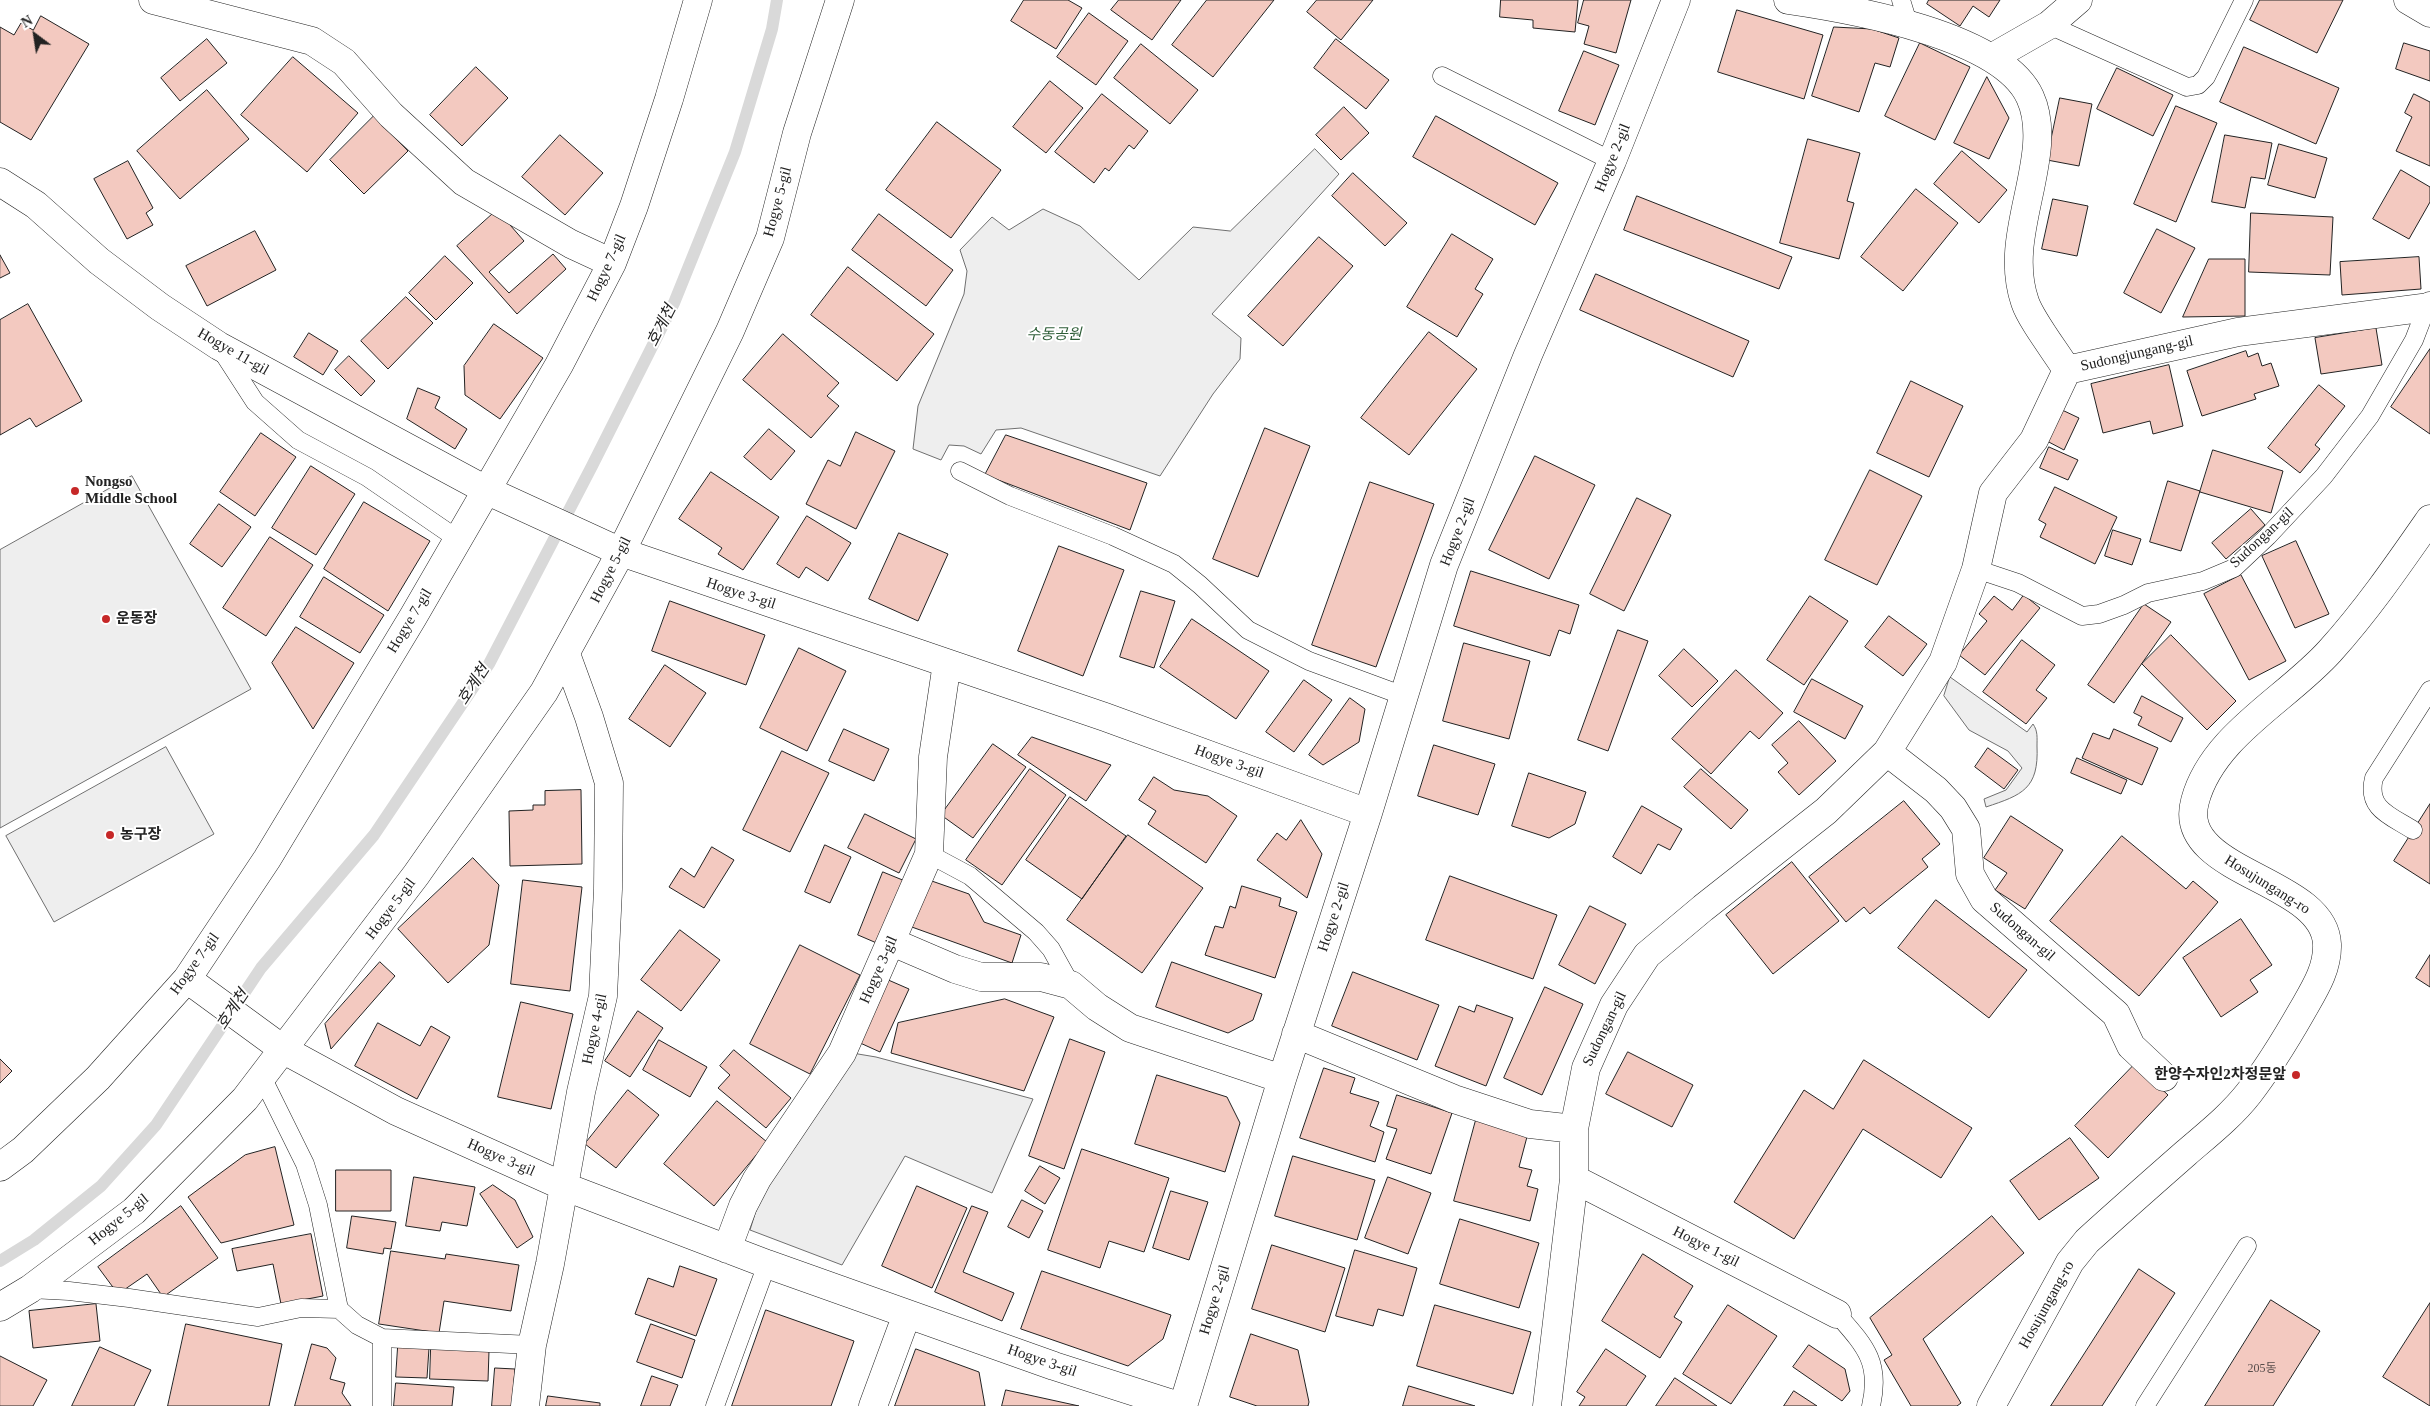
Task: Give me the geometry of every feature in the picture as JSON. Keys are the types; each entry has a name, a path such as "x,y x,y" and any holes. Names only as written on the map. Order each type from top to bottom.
{"street":[{"path":"153,0 312,41 344,62 391,115 464,182 570,244 612,263"},
{"name":"Hogye 7-gil","path":"0,1167 23,1150 98,1078 198,987 267,859 488,491 559,365 612,263 634,206 698,0"},
{"name":"Hogye 5-gil","path":"0,1307 30,1289 134,1211 245,1099 416,875 544,692 621,552 730,331 770,238 797,133 840,0"},
{"name":"Hogye 2-gil","path":"1183,1406 1282,1079 1368,813 1444,565 1528,355 1612,161 1676,0"},
{"name":"Sudongjungang-gil","path":"1788,0 1904,11 1993,57 2014,74 2030,96 2037,119 2037,146 2021,232 2018,268 2025,303 2067,370 2238,332 2429,303"},
{"path":"1993,57 2049,25 2078,0"},
{"path":"2408,0 2430,13"},
{"name":"Hogye 11-gil","path":"0,182 36,205 99,261 129,284 219,346 488,491 523,507"},
{"name":"Sudongan-gil","path":"1574,1129 1586,1068 1614,1005 1647,955 1703,908 1826,811 1887,752 1943,662 1976,569 1993,493 2034,440 2067,370"},
{"name":"Hogye 3-gil","path":"523,507 621,552 1105,717 1368,813"},
{"name":"Hosujungang-ro","path":"1991,1406 2070,1262 2087,1240 2223,1121 2248,1094 2283,1044 2313,993 2325,967 2327,942 2322,923 2308,908 2208,847 2194,824 2194,803 2203,777 2220,754 2249,723 2329,653 2378,594 2430,519"},
{"name":"Hogye 4-gil","path":"525,1406 532,1345 550,1264 562,1186 603,996 608,890 608,783 589,717 566,654"},
{"name":"Hogye 3-gil","path":"727,1249 743,1206 757,1179 842,1053 929,854 933,757 947,663"},
{"name":"Sudongan-gil","path":"1887,752 1936,790 1953,808 1966,829 1970,874 1984,898 2116,1014 2131,1046 2164,1076"},
{"path":"892,942 955,969 981,977 1041,977 1071,985 1097,1007 1130,1028 1282,1079"},
{"name":"Hogye 3-gil","path":"198,987 284,1050 396,1111 562,1186 767,1264 907,1314 1179,1406"},
{"path":"1296,1034 1454,1099 1530,1124 1574,1129 1574,1179 1547,1406"},
{"name":"Hogye 1-gil","path":"1574,1179 1837,1314"},
{"path":"873,1406 907,1314"}],"lane":[{"path":"2049,25 2187,87 2198,85 2206,77 2244,0"},
{"path":"1442,76 1612,161"},
{"name":"Sudongan-gil","path":"1976,569 2018,583 2082,616 2099,614 2124,605 2148,593 2204,581 2234,568 2268,536 2324,476 2370,416 2414,340 2429,303"},
{"path":"219,346 255,402 298,440 367,477 458,540"},
{"path":"960,471 1010,496 1112,536 1174,564 1200,585 1248,630 1309,661 1404,696"},
{"path":"2413,830 2383,812 2374,801 2370,791 2374,778 2430,690"},
{"path":"929,854 970,876 1036,932 1050,950 1071,985"},
{"path":"262,1076 304,1164 318,1205 339,1308 357,1325 382,1338 532,1345"},
{"path":"2145,1406 2246,1246"},
{"path":"715,1406 767,1264"},
{"path":"30,1289 69,1290 258,1317 302,1308 339,1308"},
{"path":"1837,1314 1855,1334 1872,1362 1876,1384 1870,1406"},
{"path":"382,1338 382,1406"}],"green space":[{"name":"수동공원","path":"1315,149 1339,174 1212,314 1241,338 1240,359 1213,394 1160,476 1021,428 996,430 981,454 964,446 949,445 941,460 913,449 918,406 964,294 967,271 960,250 992,217 1009,230 1043,209 1080,226 1139,280 1193,227 1230,231"},
{"name":"운동장","path":"132,476 251,689 0,828 0,550"},
{"path":"1950,677 2027,732 2033,724 2035,727 2037,760 2035,772 2026,788 2018,794 1986,807 1984,799 2006,790 2022,768 2008,751 1969,730 1944,696"},
{"name":"농구장","path":"166,747 214,834 54,922 6,836"}],"shaded area":[{"path":"852,1053 876,1057 1033,1099 992,1193 905,1156 842,1265 750,1230 768,1172"}],"building":[{"path":"1024,0 1068,0 1082,8 1056,49 1011,21"},
{"path":"1119,0 1181,0 1152,40 1111,10"},
{"path":"1207,0 1274,0 1213,77 1172,45"},
{"path":"1317,0 1373,0 1341,40 1307,12"},
{"path":"1501,0 1578,0 1575,32 1533,28 1533,20 1500,17"},
{"path":"1584,0 1631,0 1616,53 1584,44 1589,26 1578,23"},
{"path":"1929,0 2000,0 1989,17 1973,6 1960,26 1927,4"},
{"path":"2260,0 2343,0 2317,53 2250,20"},
{"path":"1737,10 1823,35 1804,99 1718,72"},
{"path":"1089,13 1128,41 1096,85 1057,57"},
{"path":"41,16 89,44 31,140 0,122 0,27 14,35 21,23 33,30"},
{"path":"1834,27 1872,29 1899,38 1890,67 1875,63 1859,112 1812,96"},
{"path":"207,39 227,63 180,101 161,78"},
{"path":"1336,39 1389,80 1366,109 1314,68"},
{"path":"1920,43 1970,67 1935,140 1885,116"},
{"path":"2404,43 2430,51 2430,81 2396,69"},
{"path":"1141,44 1198,90 1170,124 1114,78"},
{"path":"2244,47 2339,88 2316,144 2220,102"},
{"path":"1584,51 1619,65 1595,125 1559,111"},
{"path":"293,57 358,113 307,172 241,115"},
{"path":"476,67 508,98 462,146 430,115"},
{"path":"2117,68 2173,95 2153,136 2097,109"},
{"path":"1987,77 2009,118 1989,159 1954,143"},
{"path":"1050,81 1083,108 1046,153 1013,127"},
{"path":"207,90 249,139 180,199 137,151"},
{"path":"1102,94 1148,131 1134,149 1129,145 1109,171 1105,168 1094,183 1055,152"},
{"path":"2414,94 2430,102 2430,166 2396,151 2412,117 2405,113"},
{"path":"2060,98 2092,104 2079,166 2047,160"},
{"path":"2176,106 2217,123 2176,222 2134,204"},
{"path":"1344,107 1369,133 1341,160 1316,135"},
{"path":"374,116 408,151 364,194 330,160"},
{"path":"1436,116 1558,183 1535,225 1413,157"},
{"path":"937,122 1001,170 951,238 886,190"},
{"path":"560,135 603,173 565,215 522,177"},
{"path":"2225,135 2272,143 2265,179 2251,177 2245,208 2212,202"},
{"path":"1808,139 1860,153 1847,201 1854,203 1839,259 1780,243"},
{"path":"2279,144 2327,158 2315,198 2268,185"},
{"path":"1962,151 2007,190 1979,223 1934,184"},
{"path":"128,161 153,208 146,213 153,225 127,239 94,179"},
{"path":"2401,170 2430,187 2430,202 2409,239 2373,219"},
{"path":"1353,173 1407,223 1385,246 1332,196"},
{"path":"1916,189 1958,223 1903,291 1861,257"},
{"path":"1637,196 1792,257 1779,289 1624,230"},
{"path":"2053,199 2088,206 2077,256 2042,249"},
{"path":"497,210 524,241 489,272 509,293 553,254 566,269 517,314 457,246"},
{"path":"2251,213 2333,217 2330,275 2249,272"},
{"path":"879,214 953,270 926,306 852,250"},
{"path":"2157,229 2195,248 2161,313 2124,293"},
{"path":"255,231 276,270 207,306 186,266"},
{"path":"1452,234 1493,259 1475,289 1483,294 1457,337 1407,307"},
{"path":"1319,237 1353,266 1283,346 1248,316"},
{"path":"0,255 10,273 0,278"},
{"path":"445,256 473,283 436,320 409,293"},
{"path":"2419,257 2421,289 2342,295 2340,262"},
{"path":"2209,259 2245,259 2245,316 2183,317"},
{"path":"848,267 934,334 897,381 811,315"},
{"path":"1596,274 1749,341 1733,377 1580,310"},
{"path":"406,297 433,323 388,369 361,341"},
{"path":"28,304 82,401 36,427 30,418 0,435 0,320"},
{"path":"494,324 543,358 500,419 465,395 464,366"},
{"path":"2376,328 2382,365 2321,374 2315,338"},
{"path":"1429,332 1477,369 1409,455 1361,418"},
{"path":"309,333 338,351 323,375 294,357"},
{"path":"783,334 839,383 827,396 839,406 811,438 743,380"},
{"path":"2430,349 2430,434 2391,407"},
{"path":"2246,351 2248,357 2258,353 2262,366 2271,363 2279,386 2254,394 2256,399 2202,416 2187,371"},
{"path":"349,356 375,381 361,396 335,370"},
{"path":"2169,365 2183,426 2153,434 2150,421 2103,433 2091,384"},
{"path":"1911,381 1963,406 1929,477 1877,453"},
{"path":"2319,385 2345,406 2315,445 2320,449 2300,473 2268,448"},
{"path":"418,388 440,397 435,408 467,429 455,449 407,419"},
{"path":"2060,409 2079,418 2064,450 2045,440"},
{"path":"1265,428 1310,446 1258,577 1213,559"},
{"path":"769,429 795,451 771,480 744,457"},
{"path":"856,432 895,451 856,529 806,504 828,460 840,466"},
{"path":"261,433 296,457 255,516 220,492"},
{"path":"1006,435 1147,483 1130,530 985,475"},
{"path":"2049,447 2078,460 2068,480 2040,468"},
{"path":"2213,450 2283,471 2271,513 2200,492"},
{"path":"1535,456 1595,485 1549,579 1489,550"},
{"path":"311,466 355,494 316,555 272,528"},
{"path":"1870,470 1922,496 1877,585 1825,560"},
{"path":"711,472 779,517 743,570 718,554 722,548 679,519"},
{"path":"2168,481 2200,491 2181,551 2150,542"},
{"path":"1370,482 1434,504 1376,667 1312,645"},
{"path":"2055,487 2117,517 2095,564 2040,537 2046,524 2039,520"},
{"path":"1637,498 1671,515 1624,611 1590,594"},
{"path":"364,502 430,541 388,611 324,569"},
{"path":"219,504 251,527 222,567 190,544"},
{"path":"2251,509 2265,525 2226,559 2212,543"},
{"path":"807,516 851,543 828,581 806,567 799,578 777,564"},
{"path":"2113,530 2141,539 2132,565 2105,556"},
{"path":"899,533 948,554 918,621 869,599"},
{"path":"270,537 313,565 266,636 223,608"},
{"path":"2296,541 2329,614 2295,628 2262,556"},
{"path":"1059,546 1124,570 1083,676 1018,651"},
{"path":"1471,571 1579,605 1570,634 1559,630 1550,656 1454,626"},
{"path":"2241,575 2286,661 2249,680 2204,594"},
{"path":"324,577 384,615 360,653 300,617"},
{"path":"1141,591 1175,601 1154,668 1120,657"},
{"path":"2024,595 2040,608 1985,675 1959,655 1987,621 1979,614 1994,596 2012,610"},
{"path":"1810,596 1848,621 1804,685 1767,660"},
{"path":"670,601 765,635 746,685 652,651"},
{"path":"2144,604 2171,622 2114,703 2088,685"},
{"path":"1889,616 1927,644 1903,676 1865,647"},
{"path":"1192,619 1269,671 1236,719 1160,667"},
{"path":"296,627 354,663 313,729 272,663"},
{"path":"1618,630 1648,641 1608,751 1578,740"},
{"path":"2171,635 2236,701 2207,730 2142,664"},
{"path":"2022,640 2055,665 2036,690 2047,698 2026,724 1983,692"},
{"path":"1464,643 1530,661 1509,739 1443,721"},
{"path":"799,648 846,671 807,751 760,728"},
{"path":"1684,649 1718,681 1692,707 1659,676"},
{"path":"665,665 706,693 670,747 629,719"},
{"path":"1736,670 1783,713 1759,739 1750,731 1711,774 1672,739"},
{"path":"1812,679 1863,706 1845,739 1794,712"},
{"path":"1304,680 1332,700 1294,752 1266,732"},
{"path":"2142,696 2183,718 2171,742 2138,725 2142,717 2134,713"},
{"path":"1350,698 1365,709 1359,742 1323,765 1309,755"},
{"path":"1799,721 1836,761 1799,795 1778,772 1788,763 1772,745"},
{"path":"844,729 889,749 874,781 829,761"},
{"path":"2114,729 2158,748 2142,785 2082,758 2093,733 2109,739"},
{"path":"1032,737 1111,765 1086,801 1018,755"},
{"path":"993,744 1026,767 973,838 941,815"},
{"path":"1434,745 1495,764 1478,815 1418,796"},
{"path":"1988,748 2018,770 2004,789 1975,767"},
{"path":"782,751 829,773 790,852 743,830"},
{"path":"2077,758 2127,780 2121,794 2071,773"},
{"path":"1030,769 1066,795 1002,885 966,860"},
{"path":"1701,769 1748,810 1731,829 1684,787"},
{"path":"1529,773 1586,792 1575,824 1549,838 1512,826"},
{"path":"1154,777 1174,790 1208,796 1237,816 1206,863 1148,824 1156,811 1139,800"},
{"path":"581,790 582,864 510,866 509,811 533,810 533,805 545,805 545,791"},
{"path":"1070,797 1126,836 1082,899 1026,860"},
{"path":"1904,801 1940,844 1922,859 1928,867 1870,914 1864,907 1846,922 1809,877"},
{"path":"2430,804 2430,884 2394,861"},
{"path":"1642,806 1682,829 1670,850 1658,844 1641,874 1613,857"},
{"path":"865,814 916,839 899,873 848,848"},
{"path":"2011,816 2063,850 2025,909 1995,890 2007,873 1984,858"},
{"path":"1301,820 1322,854 1307,898 1257,860 1277,833 1286,840"},
{"path":"1128,835 1203,888 1142,973 1067,920"},
{"path":"2122,836 2186,889 2193,881 2218,902 2139,996 2050,921"},
{"path":"825,845 851,857 830,903 805,892"},
{"path":"712,847 734,860 704,908 669,887 681,868 694,877"},
{"path":"473,858 499,885 489,945 448,983 398,929"},
{"path":"1792,862 1839,921 1773,974 1726,915"},
{"path":"883,872 905,881 879,944 858,935"},
{"path":"1450,876 1557,915 1533,979 1426,940"},
{"path":"926,879 969,894 984,922 1021,935 1012,963 909,926"},
{"path":"523,880 582,887 570,991 511,984"},
{"path":"1242,886 1281,898 1279,906 1297,912 1275,978 1205,955 1215,926 1223,928 1230,906 1235,908"},
{"path":"1936,900 2027,970 1989,1018 1898,948"},
{"path":"1590,906 1626,924 1595,984 1559,965"},
{"path":"2241,919 2272,965 2250,980 2258,992 2221,1017 2183,958"},
{"path":"680,930 720,960 681,1011 641,980"},
{"path":"800,945 860,975 810,1074 750,1044"},
{"path":"2430,955 2430,987 2416,978"},
{"path":"380,962 395,976 331,1049 325,1024"},
{"path":"1172,962 1262,994 1253,1020 1228,1033 1156,1007"},
{"path":"1353,972 1439,1005 1417,1060 1332,1026"},
{"path":"886,979 909,989 880,1052 858,1042"},
{"path":"1545,987 1583,1004 1542,1095 1504,1078"},
{"path":"1005,999 1054,1017 1024,1091 891,1053 898,1023"},
{"path":"521,1002 573,1014 551,1109 498,1097"},
{"path":"1477,1005 1513,1018 1486,1086 1435,1066 1459,1006 1474,1012"},
{"path":"638,1011 663,1028 630,1077 605,1061"},
{"path":"378,1023 420,1046 431,1026 450,1037 417,1099 355,1066"},
{"path":"1070,1039 1105,1052 1064,1169 1029,1156"},
{"path":"659,1040 707,1067 690,1097 643,1070"},
{"path":"734,1050 791,1098 766,1128 718,1088 730,1075 720,1066"},
{"path":"1628,1052 1693,1085 1672,1127 1606,1094"},
{"path":"0,1059 12,1071 0,1083"},
{"path":"1864,1060 1972,1128 1941,1178 1863,1129 1794,1239 1734,1202 1804,1090 1833,1109"},
{"path":"2135,1064 2168,1095 2108,1158 2075,1126"},
{"path":"1324,1068 1355,1078 1350,1093 1379,1102 1370,1126 1384,1132 1375,1162 1300,1138"},
{"path":"1157,1075 1227,1097 1240,1123 1225,1172 1135,1144"},
{"path":"628,1090 659,1115 616,1168 585,1144"},
{"path":"1397,1095 1452,1113 1431,1174 1386,1159 1397,1129 1387,1126"},
{"path":"717,1101 767,1142 714,1206 664,1164"},
{"path":"1476,1120 1528,1133 1519,1167 1532,1170 1527,1186 1538,1189 1530,1221 1454,1201"},
{"path":"2070,1138 2099,1178 2039,1220 2010,1181"},
{"path":"275,1147 294,1225 221,1243 188,1197 245,1155"},
{"path":"1082,1149 1169,1178 1144,1252 1109,1241 1100,1268 1048,1250"},
{"path":"1293,1156 1375,1180 1357,1240 1275,1216"},
{"path":"1040,1166 1060,1178 1045,1204 1025,1191"},
{"path":"336,1170 391,1170 391,1211 336,1211"},
{"path":"414,1177 475,1187 467,1226 442,1222 440,1231 406,1226"},
{"path":"1388,1177 1431,1193 1408,1254 1365,1238"},
{"path":"493,1185 515,1200 533,1237 517,1248 480,1194"},
{"path":"917,1186 967,1208 932,1288 882,1266"},
{"path":"1171,1191 1208,1202 1189,1260 1153,1248"},
{"path":"1022,1200 1043,1211 1029,1238 1008,1227"},
{"path":"181,1206 218,1258 163,1297 147,1274 118,1294 98,1267"},
{"path":"972,1206 988,1212 963,1272 1014,1293 1002,1321 935,1292"},
{"path":"352,1216 396,1222 391,1249 384,1248 383,1254 347,1248"},
{"path":"1992,1216 2024,1253 1923,1339 1961,1403 1957,1406 1911,1406 1884,1360 1892,1355 1870,1318"},
{"path":"1460,1219 1539,1243 1519,1308 1440,1284"},
{"path":"311,1234 323,1296 281,1304 273,1264 237,1271 232,1249"},
{"path":"1272,1245 1345,1268 1325,1332 1252,1309"},
{"path":"1355,1250 1417,1268 1403,1316 1378,1309 1373,1326 1336,1316"},
{"path":"391,1251 445,1259 446,1254 519,1265 511,1311 444,1301 439,1333 379,1324"},
{"path":"1643,1254 1693,1286 1674,1317 1682,1322 1660,1358 1602,1321"},
{"path":"680,1266 717,1279 696,1336 635,1314 648,1278 673,1287"},
{"path":"2139,1269 2175,1293 2102,1406 2051,1406"},
{"path":"1042,1271 1171,1315 1163,1339 1128,1366 1021,1329"},
{"path":"2271,1300 2320,1331 2273,1406 2205,1406"},
{"path":"2430,1303 2430,1406 2383,1377"},
{"path":"96,1304 100,1341 33,1348 29,1311"},
{"path":"1435,1305 1531,1332 1513,1394 1417,1366"},
{"path":"1728,1305 1777,1336 1731,1404 1683,1374"},
{"path":"766,1310 854,1341 831,1406 732,1406"},
{"path":"186,1324 282,1344 269,1406 168,1406"},
{"path":"651,1324 695,1340 682,1378 637,1362"},
{"path":"1251,1334 1298,1350 1309,1402 1308,1406 1257,1406 1230,1397"},
{"path":"312,1344 327,1348 336,1358 330,1379 345,1383 342,1393 351,1406 295,1406"},
{"path":"1809,1345 1845,1369 1850,1391 1842,1401 1793,1367"},
{"path":"100,1347 151,1370 134,1406 72,1406"},
{"path":"398,1347 429,1348 427,1378 396,1377"},
{"path":"431,1348 489,1351 488,1381 430,1379"},
{"path":"916,1349 979,1372 985,1406 895,1406"},
{"path":"1606,1349 1646,1376 1626,1406 1579,1406 1585,1397 1577,1392"},
{"path":"0,1356 47,1380 33,1406 0,1406"},
{"path":"495,1368 515,1369 512,1406 492,1406"},
{"path":"652,1376 678,1385 670,1406 641,1406"},
{"path":"1675,1378 1717,1406 1656,1406"},
{"path":"396,1383 454,1387 452,1406 394,1406"},
{"path":"1409,1386 1475,1406 1403,1406"},
{"path":"1006,1390 1079,1406 1002,1406"},
{"path":"1794,1391 1817,1406 1784,1406"},
{"path":"548,1396 600,1403 600,1406 546,1406"}],"waterway":[{"name":"호계천","path":"0,1261 34,1240 101,1186 156,1125 261,968 374,835 489,664 674,303 735,152 772,29 777,0"}],"place":[{"name":"Nongso Middle School","path":"75,491"},
{"name":"운동장","path":"106,619"},
{"name":"농구장","path":"110,835"},
{"name":"한양수자인2차정문앞","path":"2296,1075"}]}
